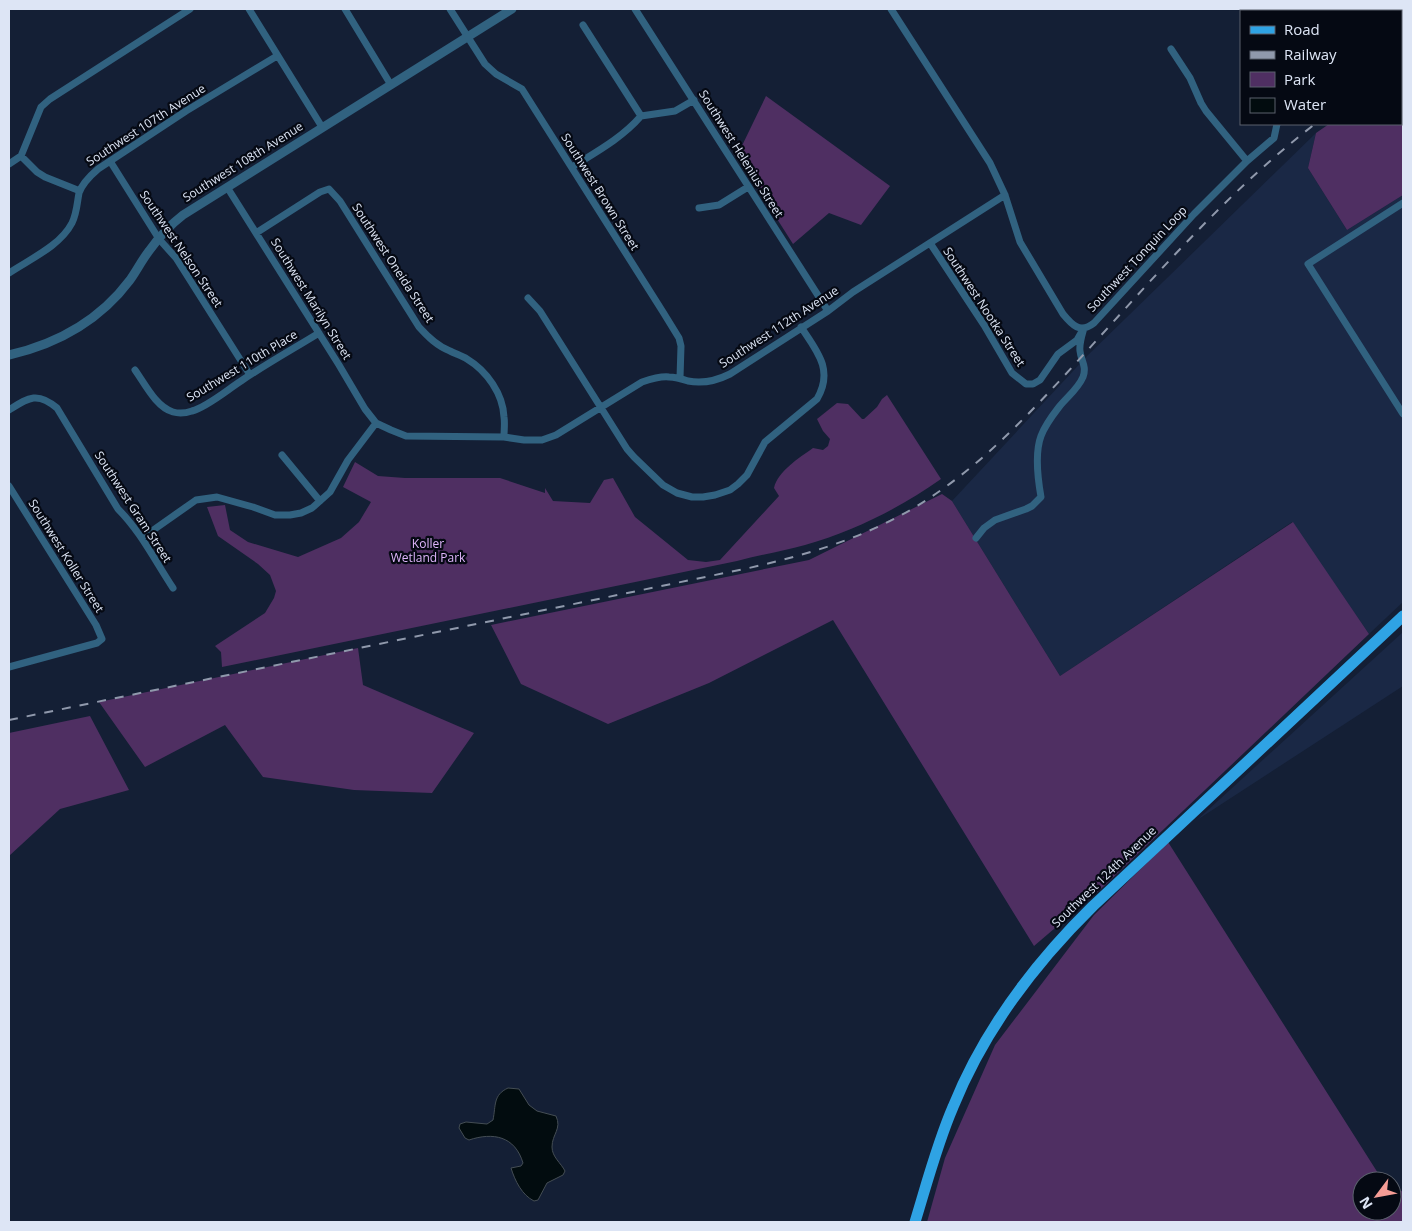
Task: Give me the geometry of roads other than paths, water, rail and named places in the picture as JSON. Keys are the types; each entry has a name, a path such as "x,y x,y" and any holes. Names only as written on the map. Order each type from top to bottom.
{"main road":[{"name":"Southwest 124th Avenue","path":"916,1222 940,1140 973,1062 1013,997 1039,963 1092,906 1403,616"}],"street":[{"path":"9,164 21,156 41,107 50,99 190,9"},
{"path":"249,9 322,127"},
{"path":"345,9 391,84"},
{"name":"Southwest Brown Street","path":"450,9 485,64 496,74 522,89 572,167 678,338 681,346 680,378"},
{"name":"Southwest 108th Avenue","path":"9,355 49,343 94,316 129,281 159,238 183,215 512,9"},
{"name":"Southwest Helenius Street","path":"636,9 828,310"},
{"name":"Southwest Tonquin Loop","path":"891,9 990,163 1005,195 1020,242 1063,314 1077,327 1089,327 1094,322 1194,214 1247,161 1274,138 1277,125"},
{"path":"583,25 641,116"},
{"path":"1171,48 1190,78 1206,111 1247,161"},
{"name":"Southwest 107th Avenue","path":"9,273 64,235 72,223 80,191 91,175 186,112 277,56"},
{"path":"572,167 620,137 641,116 658,112 676,111 694,100"},
{"path":"21,156 36,172 80,191"},
{"name":"Southwest Nelson Street","path":"110,161 159,238 176,258 250,375"},
{"name":"Southwest Marilyn Street","path":"226,187 319,333 365,410 376,423"},
{"path":"700,208 719,205 748,187"},
{"name":"Southwest Oneida Street","path":"256,233 320,192 330,189 340,201 419,327 439,345 477,366 494,387 503,409 504,436"},
{"name":"Southwest 112th Avenue","path":"376,423 406,436 504,436 524,440 542,440 556,435 642,382 668,377 697,382 714,381 722,378 802,328 853,292 1005,195"},
{"path":"1403,203 1308,264 1403,414"},
{"name":"Southwest Nootka Street","path":"930,244 984,325 1012,373 1026,384 1033,384 1040,380 1058,354 1077,340 1084,328"},
{"path":"528,298 540,311 600,407 634,457 663,484 677,493 692,497 715,495 730,490 738,484 747,475 765,442 817,399 822,391 825,374 823,363 802,328"},
{"path":"976,538 984,528 995,520 1032,506 1040,497 1038,459 1040,438 1046,423 1082,378 1085,369 1080,349 1084,328"},
{"name":"Southwest 110th Place","path":"135,370 157,401 170,411 192,412 319,333"},
{"name":"Southwest Gram Street","path":"9,410 23,401 35,397 49,401 57,408 118,509 142,538 173,588"},
{"path":"142,538 196,500 217,497 275,515 301,513 312,508 330,492 348,460 376,423"},
{"path":"282,456 320,501"},
{"name":"Southwest Koller Street","path":"9,486 96,625 102,639 96,643 9,667"}],"water":[{"path":"508,1088 519,1089 529,1105 537,1111 556,1116 558,1121 552,1142 552,1151 565,1171 563,1175 547,1183 538,1200 534,1201 517,1183 511,1168 521,1166 523,1163 515,1147 502,1138 486,1136 469,1140 465,1138 459,1128 460,1124 466,1122 487,1124 493,1120 497,1097"}],"railway":[{"path":"9,720 749,568 812,552 893,520 937,493 983,457 1045,396 1195,233 1253,176 1314,125"}],"park label":[{"name":"Koller Wetland Park","path":"428,551"}]}
